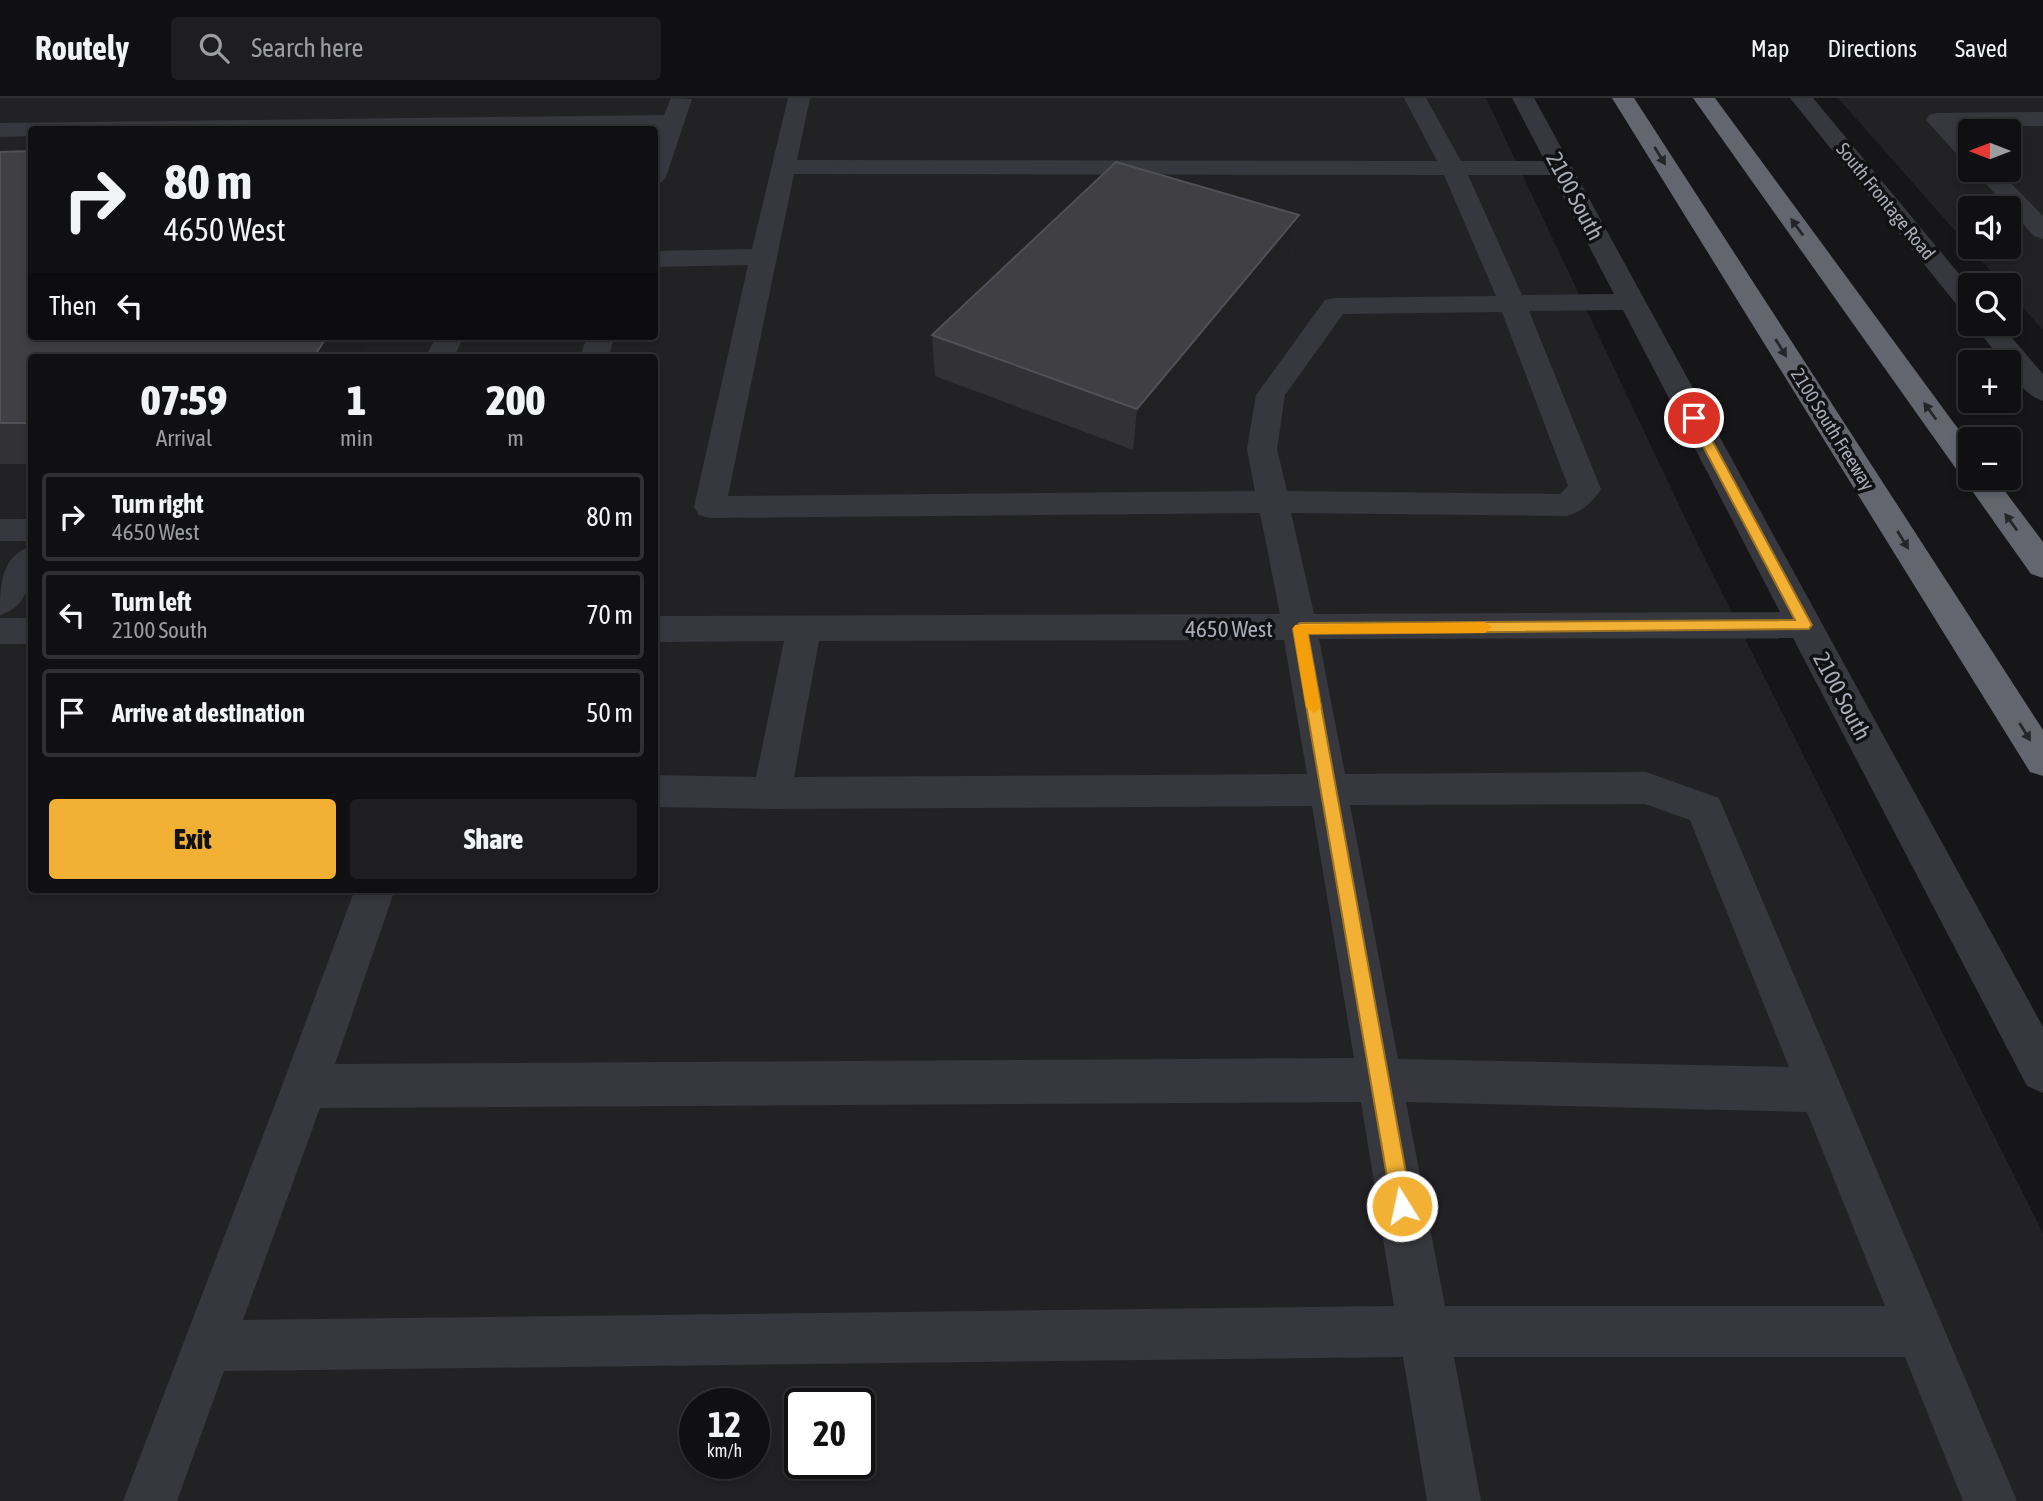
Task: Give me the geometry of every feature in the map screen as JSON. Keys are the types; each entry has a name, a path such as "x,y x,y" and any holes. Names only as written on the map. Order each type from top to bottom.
{"highway":[{"name":"2100 South Freeway","path":"1623,98 2043,761"},
{"path":"1704,98 1958,449"},
{"path":"1988,490 2043,566"}],"street":[{"path":"658,165 681,98"},
{"path":"799,98 710,507 1273,502 1567,505 1585,489 1512,302 1453,168 1415,98"},
{"name":"2100 South","path":"1523,98 2043,1071"},
{"name":"South Frontage Road","path":"1801,98 1958,289"},
{"path":"1955,98 1977,119"},
{"path":"2035,98 2043,106"},
{"path":"2021,119 2043,119"},
{"path":"1958,120 1937,120 1958,142"},
{"path":"575,126 673,122"},
{"path":"0,130 28,129"},
{"path":"783,167 1560,168"},
{"path":"1996,182 2043,231"},
{"path":"658,259 763,257"},
{"path":"1454,1501 1300,629 1262,449 1271,395 1335,306 1633,302"},
{"path":"1996,336 2043,393"},
{"path":"0,530 28,530"},
{"path":"0,603 28,563"},
{"name":"4650 West","path":"658,629 1300,629 1804,625"},
{"path":"772,793 804,629"},
{"path":"0,631 28,631"},
{"path":"658,791 772,793 1646,788 1705,809 1990,1501"},
{"path":"150,1501 305,1086 374,893"},
{"path":"305,1086 1380,1080 1820,1090"},
{"path":"208,1346 1424,1331 1920,1332"}],"shaded area":[{"path":"0,98 1486,98 1697,543 2043,1233 2043,1501 0,1501"},
{"path":"1838,98 2043,98 2043,330 2021,305 2021,273 1992,273 1980,259 2021,259 2021,196 1958,196 1958,234"}],"building":[{"path":"28,151 28,340 325,340 316,354 28,354 28,423 0,423 0,152"},
{"path":"1116,162 1299,215 1137,409 932,335"}],"slow traffic":[{"path":"1314,707 1300,629 1485,627"}],"route":[{"path":"1402,1206 1300,629 1804,625 1694,418"}]}
